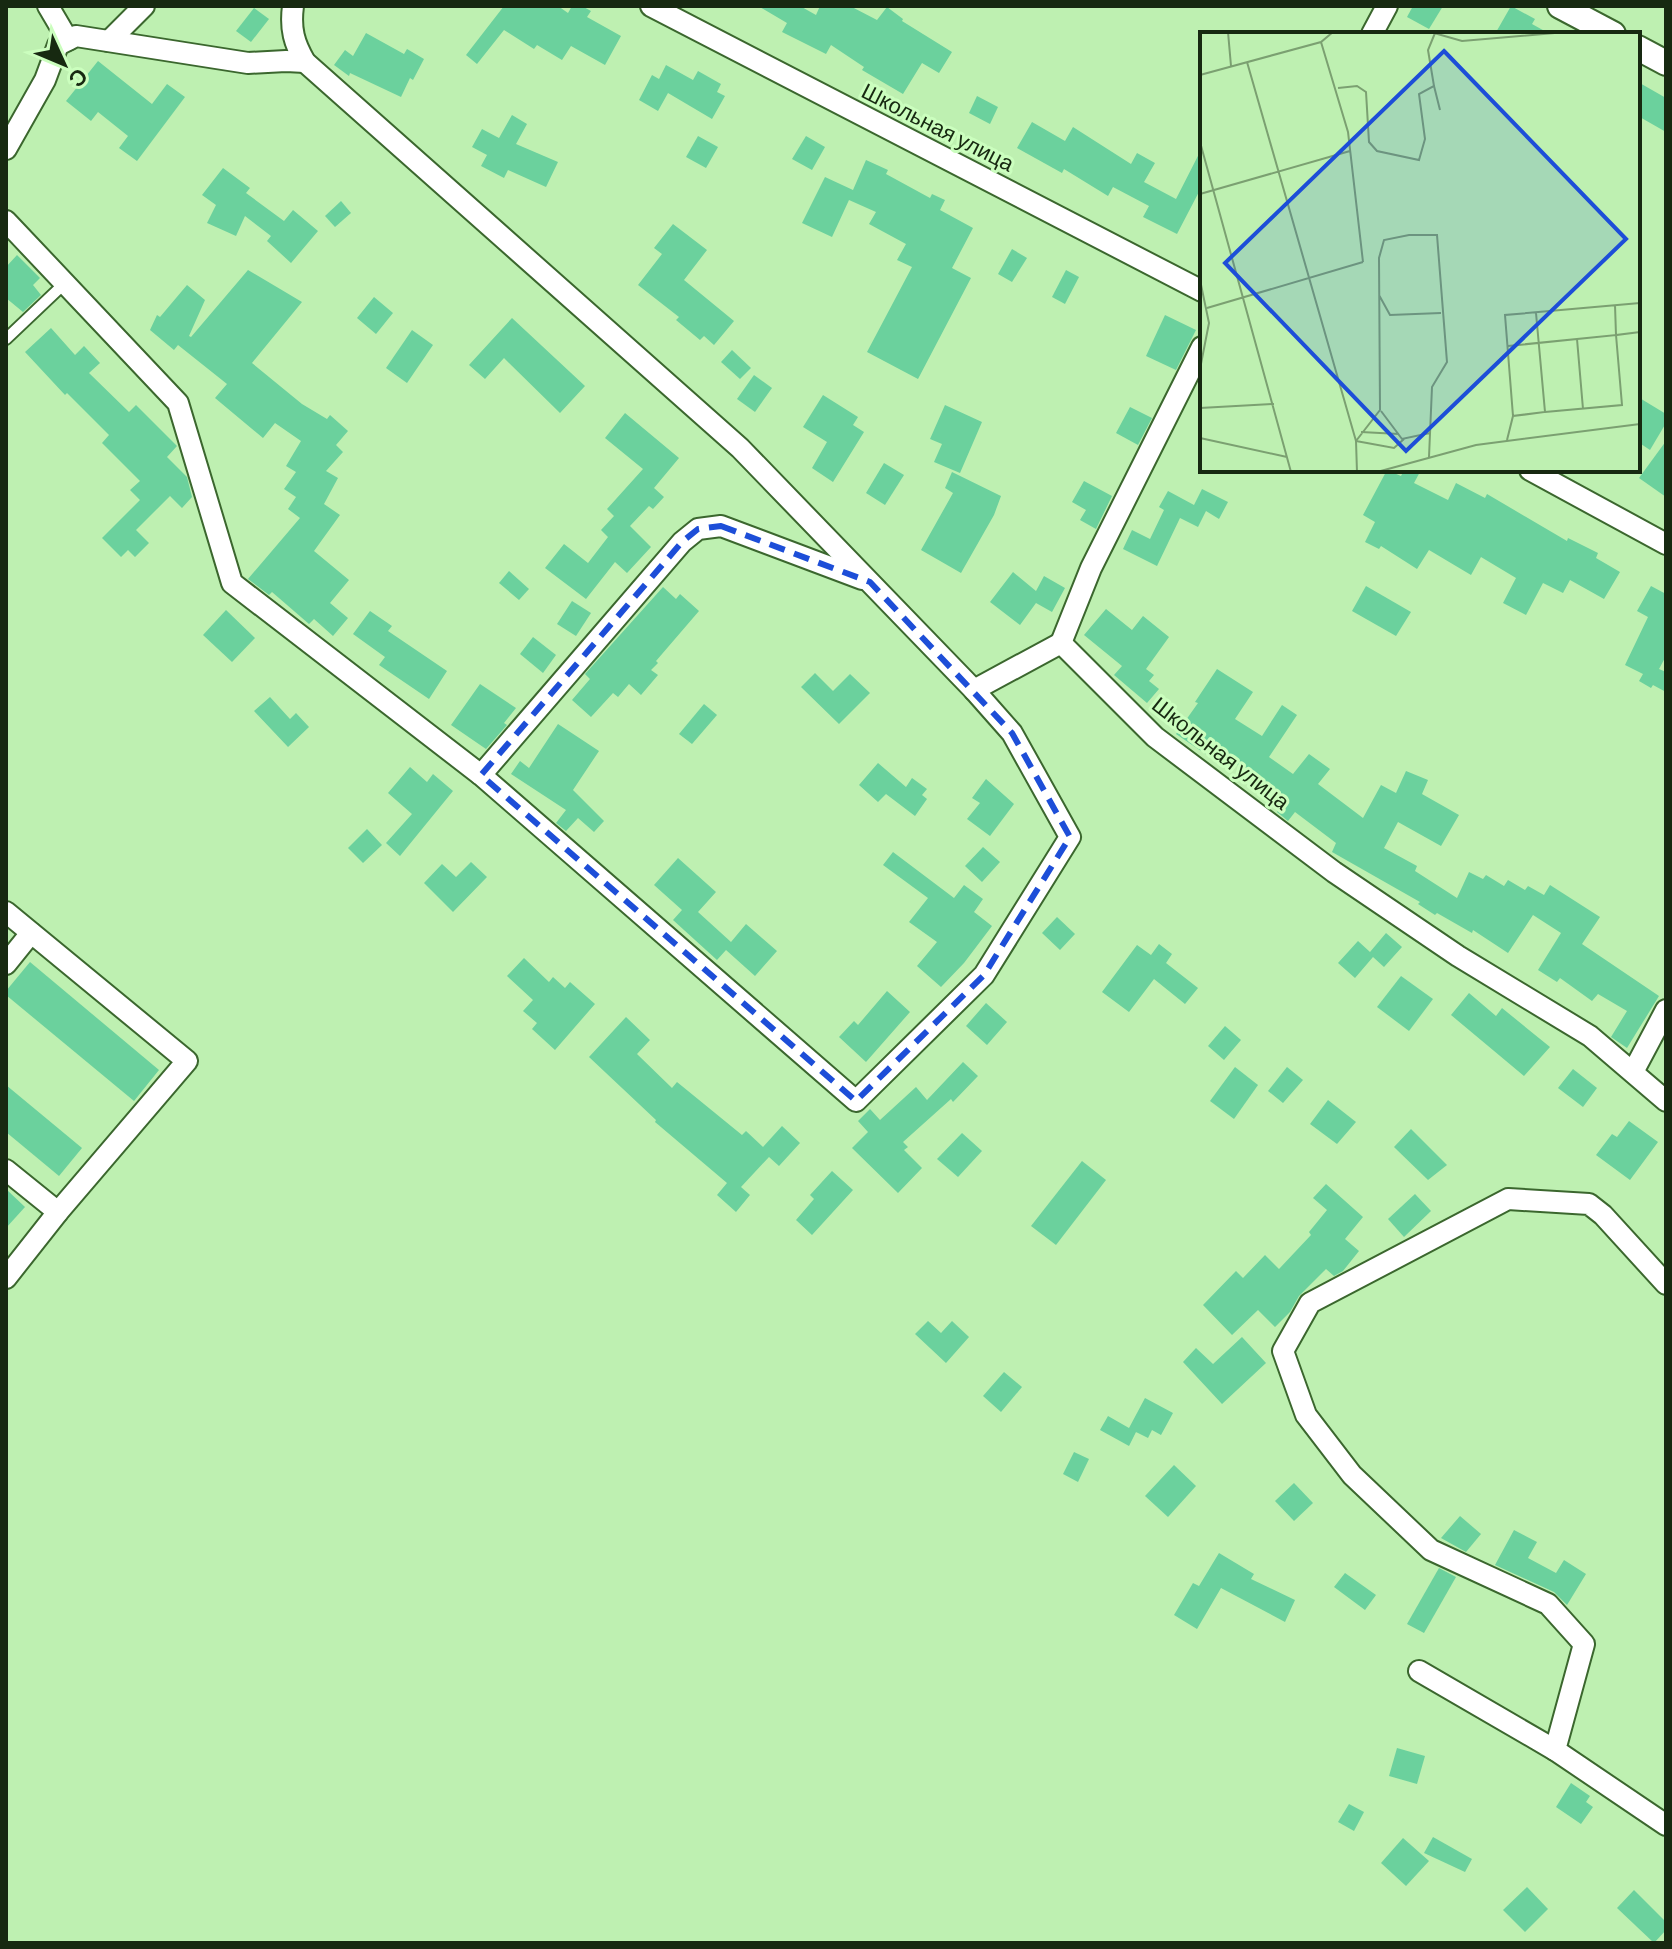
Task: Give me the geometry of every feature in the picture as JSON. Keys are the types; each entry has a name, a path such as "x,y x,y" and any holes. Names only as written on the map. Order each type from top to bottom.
{"street":[{"path":"48,6 68,40"},
{"path":"109,41 144,6"},
{"path":"6,221 178,403 232,583 481,775 856,1101 984,975 1070,837 1012,733 974,690 740,448 305,62 295,44 291,25 293,6"},
{"name":"Школьная улица","path":"651,6 1200,290"},
{"path":"1373,32 1387,6"},
{"path":"1560,6 1609,32"},
{"path":"6,149 45,80 58,45 76,36 248,63 305,62"},
{"path":"1640,49 1666,63"},
{"path":"974,690 1061,643 1091,568 1200,351"},
{"path":"1534,472 1666,544"},
{"path":"481,775 682,542 698,529 721,526 870,582"},
{"name":"Школьная улица","path":"1061,643 1155,737 1283,834 1458,956 1590,1036 1666,1101"},
{"path":"6,912 187,1061 6,1278"},
{"path":"6,964 31,933"},
{"path":"1633,1072 1666,1010"},
{"path":"6,1170 58,1212"},
{"path":"1555,1750 1584,1644 1548,1604 1431,1550 1352,1475 1306,1415 1283,1351 1310,1303 1508,1199 1589,1204 1603,1215 1666,1284"},
{"path":"1419,1671 1555,1750 1666,1825"}],"lane":[{"path":"6,339 65,283"}],"highlighted area":[{"path":"721,526 870,582 1012,733 1070,837 984,975 856,1101 481,775 682,542 698,529"}],"building":[{"path":"504,6 558,6 568,13 572,6 582,6 591,11 587,17 621,36 605,65 571,46 562,60 537,45 534,49 504,30 477,64 466,55"},
{"path":"758,6 800,6 816,15 820,6 850,6 877,20 887,7 902,21 952,52 939,73 922,63 903,94 862,70 864,67 831,45 826,54 782,32 787,23"},
{"path":"1413,6 1443,6 1429,29 1407,17"},
{"path":"1511,6 1535,19 1532,24 1546,32 1496,32"},
{"path":"254,8 269,19 251,42 236,31"},
{"path":"366,33 404,54 407,49 424,59 401,97 350,73 349,76 334,65 345,50 353,56"},
{"path":"98,61 152,104 167,84 185,97 137,161 119,148 128,136 98,112 91,121 66,101"},
{"path":"666,65 693,80 698,71 721,84 717,92 725,96 712,119 668,93 658,111 639,100 652,75 659,79"},
{"path":"1640,83 1666,98 1666,132 1640,117"},
{"path":"977,96 998,107 990,124 969,113"},
{"path":"512,115 527,124 516,144 558,162 546,187 508,170 504,178 481,166 487,155 472,147 482,129 499,138"},
{"path":"1032,122 1065,141 1073,127 1131,164 1137,153 1155,163 1144,182 1176,199 1200,152 1200,190 1177,234 1143,217 1149,206 1113,187 1108,196 1064,169 1062,173 1017,148"},
{"path":"698,136 718,147 706,168 686,157"},
{"path":"806,136 825,147 812,170 792,159"},
{"path":"866,160 888,170 886,174 930,198 932,194 945,200 940,210 973,228 952,268 971,278 918,379 867,352 912,267 897,260 906,244 869,224 876,212 849,200 832,237 802,223 825,177 853,190"},
{"path":"223,168 250,188 246,193 284,221 293,210 318,231 291,263 267,241 271,236 245,216 236,236 207,223 216,205 202,195"},
{"path":"341,201 351,213 335,227 325,216"},
{"path":"673,224 707,250 684,280 734,321 714,345 704,336 700,340 676,320 679,317 638,285 662,254 654,248"},
{"path":"1012,249 1027,258 1012,282 998,274"},
{"path":"17,255 40,278 33,285 41,295 23,312 6,298 6,267"},
{"path":"248,270 302,302 252,363 302,404 327,419 330,415 348,431 336,445 343,452 326,471 338,478 324,504 340,515 314,551 349,580 330,603 348,618 333,636 314,619 309,624 272,592 269,595 248,579 300,518 288,509 296,497 284,489 296,472 286,466 301,441 275,423 263,438 215,398 227,384 178,345 174,350 150,330 157,315 160,317 187,285 205,300 191,337"},
{"path":"1066,270 1079,277 1065,304 1052,297"},
{"path":"374,297 393,313 376,334 357,318"},
{"path":"1165,315 1196,330 1176,370 1146,356"},
{"path":"512,318 585,386 560,413 504,358 485,379 469,365"},
{"path":"51,328 75,355 84,346 100,363 89,373 129,412 136,405 177,446 167,457 187,477 192,497 182,508 170,496 136,530 149,543 135,557 128,550 121,557 102,538 140,500 130,490 140,481 102,443 109,435 67,393 65,395 25,352"},
{"path":"412,330 433,345 407,383 386,368"},
{"path":"732,350 751,368 740,379 721,362"},
{"path":"754,375 772,388 755,412 737,399"},
{"path":"823,395 858,417 853,425 864,432 833,482 812,468 827,442 803,427"},
{"path":"1640,398 1666,414 1666,423 1650,450 1640,443"},
{"path":"945,405 982,422 960,473 934,462 942,444 930,439"},
{"path":"1130,407 1152,418 1138,445 1116,433"},
{"path":"625,413 679,458 654,488 664,497 653,509 649,506 630,526 651,547 627,573 615,562 586,599 545,568 564,544 588,563 608,537 601,530 614,516 607,509 643,469 605,438"},
{"path":"1666,441 1666,497 1639,478"},
{"path":"884,463 904,475 885,505 866,493"},
{"path":"952,472 1001,496 994,515 961,573 921,550 953,493 945,488"},
{"path":"1386,472 1401,476 1403,472 1420,472 1414,483 1448,500 1456,483 1485,498 1487,494 1567,541 1568,538 1598,553 1596,558 1620,572 1604,599 1570,580 1563,593 1543,583 1526,615 1503,603 1516,578 1481,557 1471,575 1429,550 1417,569 1381,546 1379,549 1365,542 1375,522 1363,515"},
{"path":"1084,481 1112,496 1096,529 1080,520 1086,510 1072,502"},
{"path":"1202,489 1228,502 1219,519 1206,511 1198,527 1180,518 1157,566 1123,549 1132,530 1150,539 1164,510 1159,507 1168,491 1194,505"},
{"path":"509,571 529,589 519,600 499,583"},
{"path":"1013,572 1036,591 1044,576 1065,588 1052,612 1036,603 1020,625 990,602"},
{"path":"1366,586 1411,612 1396,636 1352,611"},
{"path":"1651,586 1666,594 1666,656 1659,669 1666,672 1666,692 1639,681 1643,674 1625,665 1648,617 1637,611"},
{"path":"663,587 676,599 680,594 699,611 656,661 658,663 651,670 658,675 641,695 629,684 618,697 613,693 591,717 572,700 590,679 585,674"},
{"path":"572,601 591,613 576,636 557,624"},
{"path":"1106,609 1132,630 1143,616 1169,637 1146,669 1154,675 1149,681 1159,689 1147,703 1114,675 1122,666 1084,635"},
{"path":"226,610 255,638 232,662 203,635"},
{"path":"370,611 392,626 388,631 447,671 429,699 379,665 385,657 353,634"},
{"path":"533,637 556,655 543,673 520,654"},
{"path":"1217,669 1253,692 1235,719 1262,736 1282,705 1297,715 1269,757 1293,774 1309,754 1330,769 1318,784 1363,818 1381,785 1396,793 1406,771 1428,780 1422,794 1459,815 1441,846 1398,822 1384,848 1417,866 1415,871 1457,898 1469,872 1483,879 1486,875 1504,886 1508,880 1525,890 1528,886 1544,895 1550,885 1600,917 1582,944 1659,996 1627,1048 1611,1037 1627,1011 1598,994 1592,1001 1560,978 1557,982 1538,970 1561,933 1533,915 1508,953 1473,930 1472,933 1437,913 1435,915 1418,904 1420,902 1332,852 1336,843 1295,812 1288,821 1277,812 1284,803 1271,793 1274,789 1236,764 1232,769 1176,734"},
{"path":"815,673 833,691 850,674 870,693 839,724 801,687"},
{"path":"480,684 516,708 504,723 507,725 486,749 451,725"},
{"path":"270,697 290,719 296,713 309,727 288,747 254,711"},
{"path":"704,704 717,715 692,744 679,734"},
{"path":"558,724 599,751 573,790 604,821 594,832 578,818 566,831 556,823 566,810 511,774 520,761 529,768"},
{"path":"878,763 906,787 912,778 927,789 922,795 927,799 915,816 886,794 878,802 859,785"},
{"path":"410,767 427,782 433,774 453,791 400,856 386,843 412,814 388,793"},
{"path":"986,779 1014,804 990,836 967,819 980,803 972,798"},
{"path":"367,829 382,845 363,863 348,848"},
{"path":"983,847 1000,862 982,882 965,866"},
{"path":"893,852 954,898 964,885 983,899 974,912 992,926 941,987 917,966 937,942 909,922 928,898 883,865"},
{"path":"678,858 716,892 698,912 731,942 746,924 777,951 755,976 726,950 717,960 673,920 682,910 654,885"},
{"path":"471,862 487,877 453,912 424,883 442,864 456,877"},
{"path":"1057,917 1075,934 1060,950 1042,933"},
{"path":"1386,933 1402,947 1384,967 1373,957 1355,978 1338,963 1358,941 1370,952"},
{"path":"1159,944 1172,954 1166,963 1198,988 1185,1004 1154,979 1129,1012 1102,992 1137,945 1151,955"},
{"path":"524,958 549,982 553,977 565,988 570,982 595,1004 555,1050 532,1029 537,1023 523,1011 533,1000 507,976"},
{"path":"30,962 159,1070 134,1101 6,995"},
{"path":"1401,976 1433,999 1409,1031 1377,1007"},
{"path":"887,991 910,1012 866,1062 839,1037 854,1021 858,1025"},
{"path":"1469,993 1496,1016 1502,1008 1550,1047 1524,1076 1451,1015"},
{"path":"986,1003 1007,1022 987,1045 966,1026"},
{"path":"626,1017 650,1040 637,1054 672,1088 677,1082 742,1135 746,1131 763,1147 782,1126 800,1143 779,1166 769,1157 741,1187 750,1195 736,1212 717,1195 727,1183 655,1122 589,1057"},
{"path":"1225,1026 1241,1040 1224,1060 1208,1046"},
{"path":"963,1062 978,1076 953,1102 951,1099 903,1142 908,1147 904,1150 922,1168 898,1193 852,1148 868,1132 858,1121 870,1109 880,1120 916,1087 927,1100"},
{"path":"1235,1067 1258,1085 1234,1119 1210,1101"},
{"path":"1287,1067 1303,1080 1283,1103 1268,1091"},
{"path":"1573,1069 1597,1088 1583,1107 1558,1088"},
{"path":"6,1085 82,1148 59,1176 6,1132"},
{"path":"1328,1100 1356,1122 1337,1144 1310,1124"},
{"path":"1629,1121 1658,1142 1630,1180 1596,1155 1612,1134 1617,1137"},
{"path":"1411,1129 1447,1165 1428,1180 1394,1147"},
{"path":"962,1133 982,1151 958,1177 937,1159"},
{"path":"1082,1161 1106,1180 1056,1245 1031,1226"},
{"path":"832,1171 853,1190 812,1235 796,1220 814,1199 810,1195"},
{"path":"1326,1184 1363,1217 1345,1239 1359,1251 1343,1271 1334,1276 1326,1269 1299,1296 1290,1312 1275,1327 1258,1310 1232,1335 1203,1305 1236,1271 1243,1278 1265,1255 1279,1269 1311,1235 1309,1232 1327,1210 1313,1198"},
{"path":"6,1189 25,1207 6,1228"},
{"path":"1415,1194 1431,1211 1404,1237 1388,1219"},
{"path":"928,1321 941,1333 952,1321 969,1337 946,1363 915,1334"},
{"path":"1242,1337 1266,1363 1222,1404 1183,1362 1196,1348 1213,1364"},
{"path":"1004,1372 1022,1387 1001,1412 983,1396"},
{"path":"1145,1398 1173,1413 1161,1435 1152,1430 1148,1438 1136,1432 1129,1446 1100,1430 1108,1416 1129,1428"},
{"path":"1074,1452 1089,1459 1078,1482 1063,1474"},
{"path":"1174,1465 1196,1486 1168,1517 1145,1496"},
{"path":"1294,1483 1313,1503 1294,1521 1275,1501"},
{"path":"1460,1516 1481,1534 1466,1552 1441,1538"},
{"path":"1514,1530 1537,1542 1528,1558 1556,1573 1564,1560 1586,1574 1567,1605 1554,1592 1495,1565"},
{"path":"1219,1553 1254,1574 1251,1579 1295,1600 1285,1622 1221,1588 1197,1629 1174,1615 1193,1583 1199,1586"},
{"path":"1439,1568 1456,1577 1424,1633 1407,1624"},
{"path":"1345,1573 1376,1595 1365,1610 1334,1587"},
{"path":"1397,1748 1425,1756 1417,1784 1389,1776"},
{"path":"1571,1783 1590,1796 1586,1802 1593,1807 1581,1824 1556,1807"},
{"path":"1349,1804 1364,1812 1354,1831 1338,1822"},
{"path":"1433,1837 1472,1859 1465,1872 1424,1853"},
{"path":"1403,1838 1429,1861 1406,1886 1381,1863"},
{"path":"1527,1887 1548,1909 1525,1932 1503,1910"},
{"path":"1634,1890 1666,1922 1666,1930 1654,1943 1617,1908"}]}
